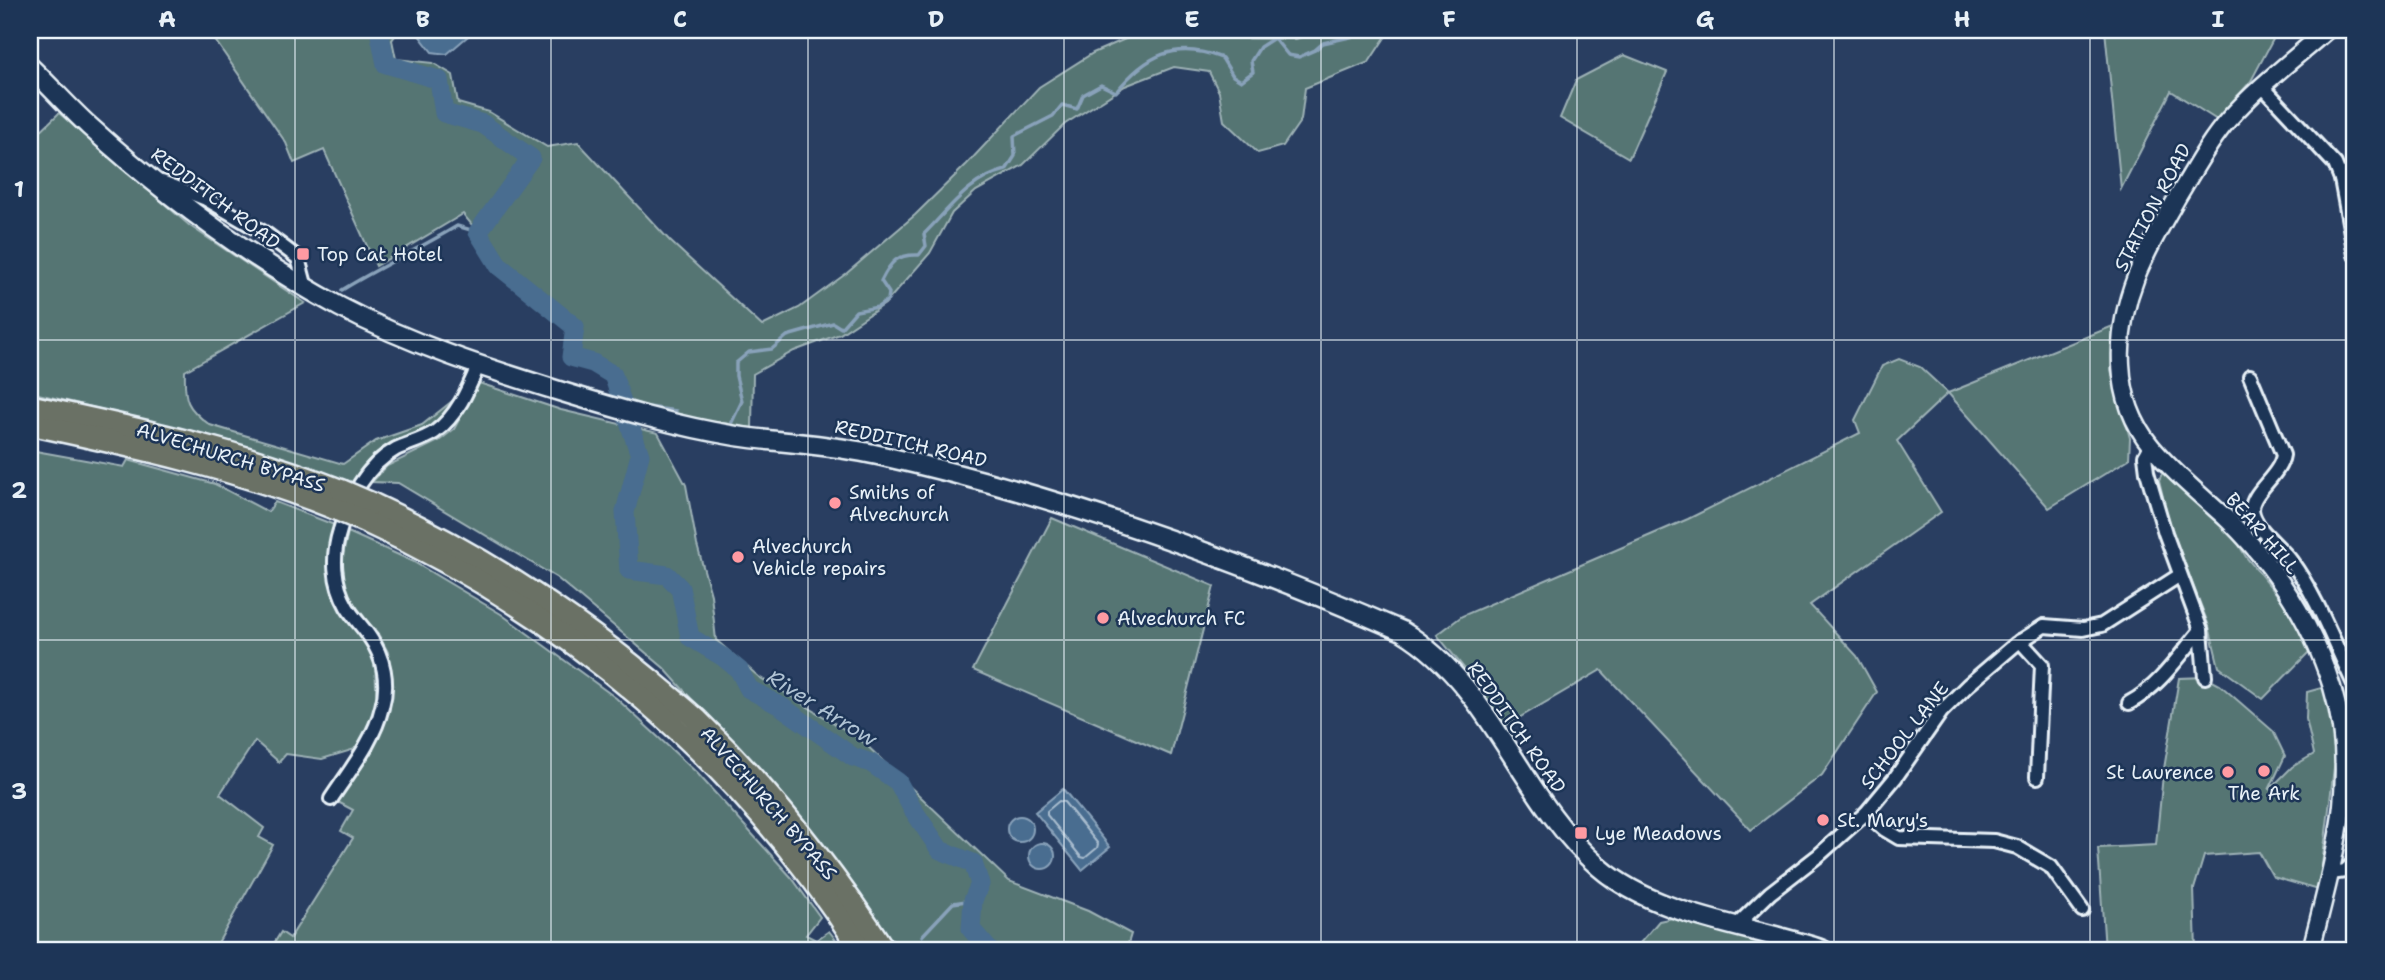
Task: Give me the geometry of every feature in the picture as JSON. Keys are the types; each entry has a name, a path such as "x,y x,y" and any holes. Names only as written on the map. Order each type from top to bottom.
{"highway":[{"name":"ALVECHURCH BYPASS","path":"30,406 188,441 298,474 338,500"},
{"name":"ALVECHURCH BYPASS","path":"30,424 182,457 288,489 338,500 495,568 599,638 697,719 768,796 819,858 884,950"},
{"name":"ALVECHURCH BYPASS","path":"368,512 487,584 585,650 679,729 755,808 804,868 861,950"}],"main road":[{"name":"REDDITCH ROAD","path":"30,67 86,123 152,178 243,247 306,288 408,339 478,366 649,419 737,436 849,448 993,484 1208,553 1402,631 1427,646 1453,671 1483,710 1560,824 1599,867 1620,883 1658,901 1823,950"}],"street":[{"name":"STATION ROAD","path":"2151,446 2128,407 2123,386 2122,343 2130,295 2153,242 2207,148 2232,115 2327,30"},
{"path":"2262,86 2334,164 2341,179 2355,255"},
{"path":"2341,179 2355,164"},
{"path":"331,800 369,740 380,715 385,692 383,664 378,652 340,593 335,565 340,529 361,482 373,467 387,454 443,425 467,391 478,366"},
{"path":"2250,376 2283,455 2280,467 2257,496 2253,505 2254,516 2277,548 2291,561 2314,599 2355,685"},
{"path":"2151,446 2145,456 2147,472 2201,630 2205,677"},
{"name":"BEAR HILL","path":"2151,446 2264,559 2294,603 2317,649 2349,739 2343,806 2331,873 2311,950"},
{"path":"2264,559 2277,548"},
{"name":"SCHOOL LANE","path":"1736,926 1770,893 1819,855 1866,813 1895,778 1941,712 2020,641 2045,626 2083,629 2102,625 2180,575"},
{"path":"2129,703 2158,681 2201,630"},
{"path":"2020,641 2042,665 2037,777"},
{"name":"SCHOOL LANE","path":"1866,813 1899,838 1994,841 2017,846 2052,867 2082,911"},
{"path":"2331,873 2346,871 2355,862"}],"green space":[{"path":"208,30 399,30 392,40 396,59 433,63 453,75 458,103 489,112 547,147 578,142 670,241 762,326 799,308 847,273 915,215 1039,87 1093,53 1146,30 1184,30 1220,38 1296,39 1321,30 1390,30 1369,62 1305,88 1301,120 1283,146 1258,153 1224,121 1219,92 1209,72 1174,67 1125,86 1065,124 1023,165 976,191 952,213 930,253 885,304 840,334 794,351 753,374 752,428 717,422 705,425 651,411 622,399 613,375 593,363 571,357 574,327 499,266 463,214 376,266 324,150 294,163 286,143"},
{"path":"2105,30 2278,30 2251,81 2217,120 2171,91 2121,189"},
{"path":"1624,55 1667,72 1629,158 1560,118 1576,80"},
{"path":"59,113 190,226 305,303 185,371 188,403 202,419 210,425 343,464 376,441 422,425 456,398 439,422 425,432 399,441 371,458 352,482 161,424 30,392 30,141"},
{"path":"2113,326 2111,370 2130,438 2129,459 2049,508 1948,393"},
{"path":"1899,359 1920,367 1948,393 1897,441 1941,512 1810,605 1857,656 1877,692 1822,775 1751,830 1601,670 1505,726 1473,679 1437,635 1462,616 1688,519 1860,433 1855,420 1882,366"},
{"path":"479,383 561,410 658,433 686,485 697,545 711,595 716,640 759,677 860,739 1009,881 1088,911 1131,934 1126,950 899,950 664,668 557,578 398,483 372,482 387,466 439,441 454,429"},
{"path":"30,450 124,467 128,460 215,484 268,512 275,502 337,526 332,573 375,661 377,713 355,749 322,759 286,754 279,762 255,741 220,794 264,828 259,837 273,845 214,950 30,950"},
{"path":"2163,471 2236,540 2246,557 2289,609 2309,652 2263,699 2219,667 2209,626 2169,523 2159,480"},
{"path":"1052,518 1214,586 1171,755 973,670"},
{"path":"348,532 412,561 501,614 616,698 697,773 792,878 820,917 806,935 816,940 829,931 844,950 270,950 281,932 290,938 353,838 341,831 353,810 336,801 389,713 393,682 388,652 376,630 359,614 345,587 341,564"},
{"path":"2205,677 2220,685 2273,731 2285,756 2269,790 2292,767 2314,754 2306,719 2307,692 2325,687 2336,751 2319,890 2273,877 2259,852 2204,856 2194,889 2196,950 2105,950 2098,848 2156,845 2163,775 2179,678"},
{"path":"1673,918 1712,927 1781,950 1634,950 1659,921"}],"water":[{"path":"415,30 464,30 468,36 447,54 432,52"},
{"path":"1063,789 1110,847 1082,870 1035,812"},
{"path":"1020,816 1029,820 1033,829 1029,838 1020,842 1011,838 1007,829 1011,820"},
{"path":"1042,843 1051,847 1055,856 1051,865 1042,869 1033,865 1029,856 1033,847"}],"waterway":[{"name":"River Arrow","path":"383,30 380,35 386,64 439,80 444,113 483,124 531,158 478,232 499,266 575,327 571,357 593,363 613,375 640,455 625,512 629,570 667,575 680,588 690,637 739,670 749,689 782,707 853,757 871,763 898,782 940,850 973,863 980,884 973,900 971,929 989,950"},
{"path":"732,422 742,401 736,363 749,352 772,349 787,336 833,323 841,328 856,311 878,307 888,300 889,293 881,281 888,268 900,258 919,255 926,246 924,234 961,196 981,180 1006,170 1015,156 1014,136 1053,116 1062,105 1077,109 1083,95 1101,85 1116,92 1150,60 1163,54 1190,51 1222,58 1233,76 1241,81 1253,72 1251,61 1260,47 1274,38 1288,55 1299,57 1323,43 1359,35 1361,30"},
{"path":"342,290 457,226 478,232"},
{"path":"622,399 642,406 676,411"},
{"path":"922,936 953,903 973,900"}],"place":[{"name":"Top Cat Hotel","path":"303,254"},
{"name":"Smiths of Alvechurch","path":"835,503"},
{"name":"Alvechurch Vehicle repairs","path":"738,557"},
{"name":"Alvechurch FC","path":"1103,618"},
{"name":"The Ark","path":"2264,771"},
{"name":"St Laurence","path":"2228,772"},
{"name":"St. Mary's","path":"1823,820"},
{"name":"Lye Meadows","path":"1581,833"}]}
